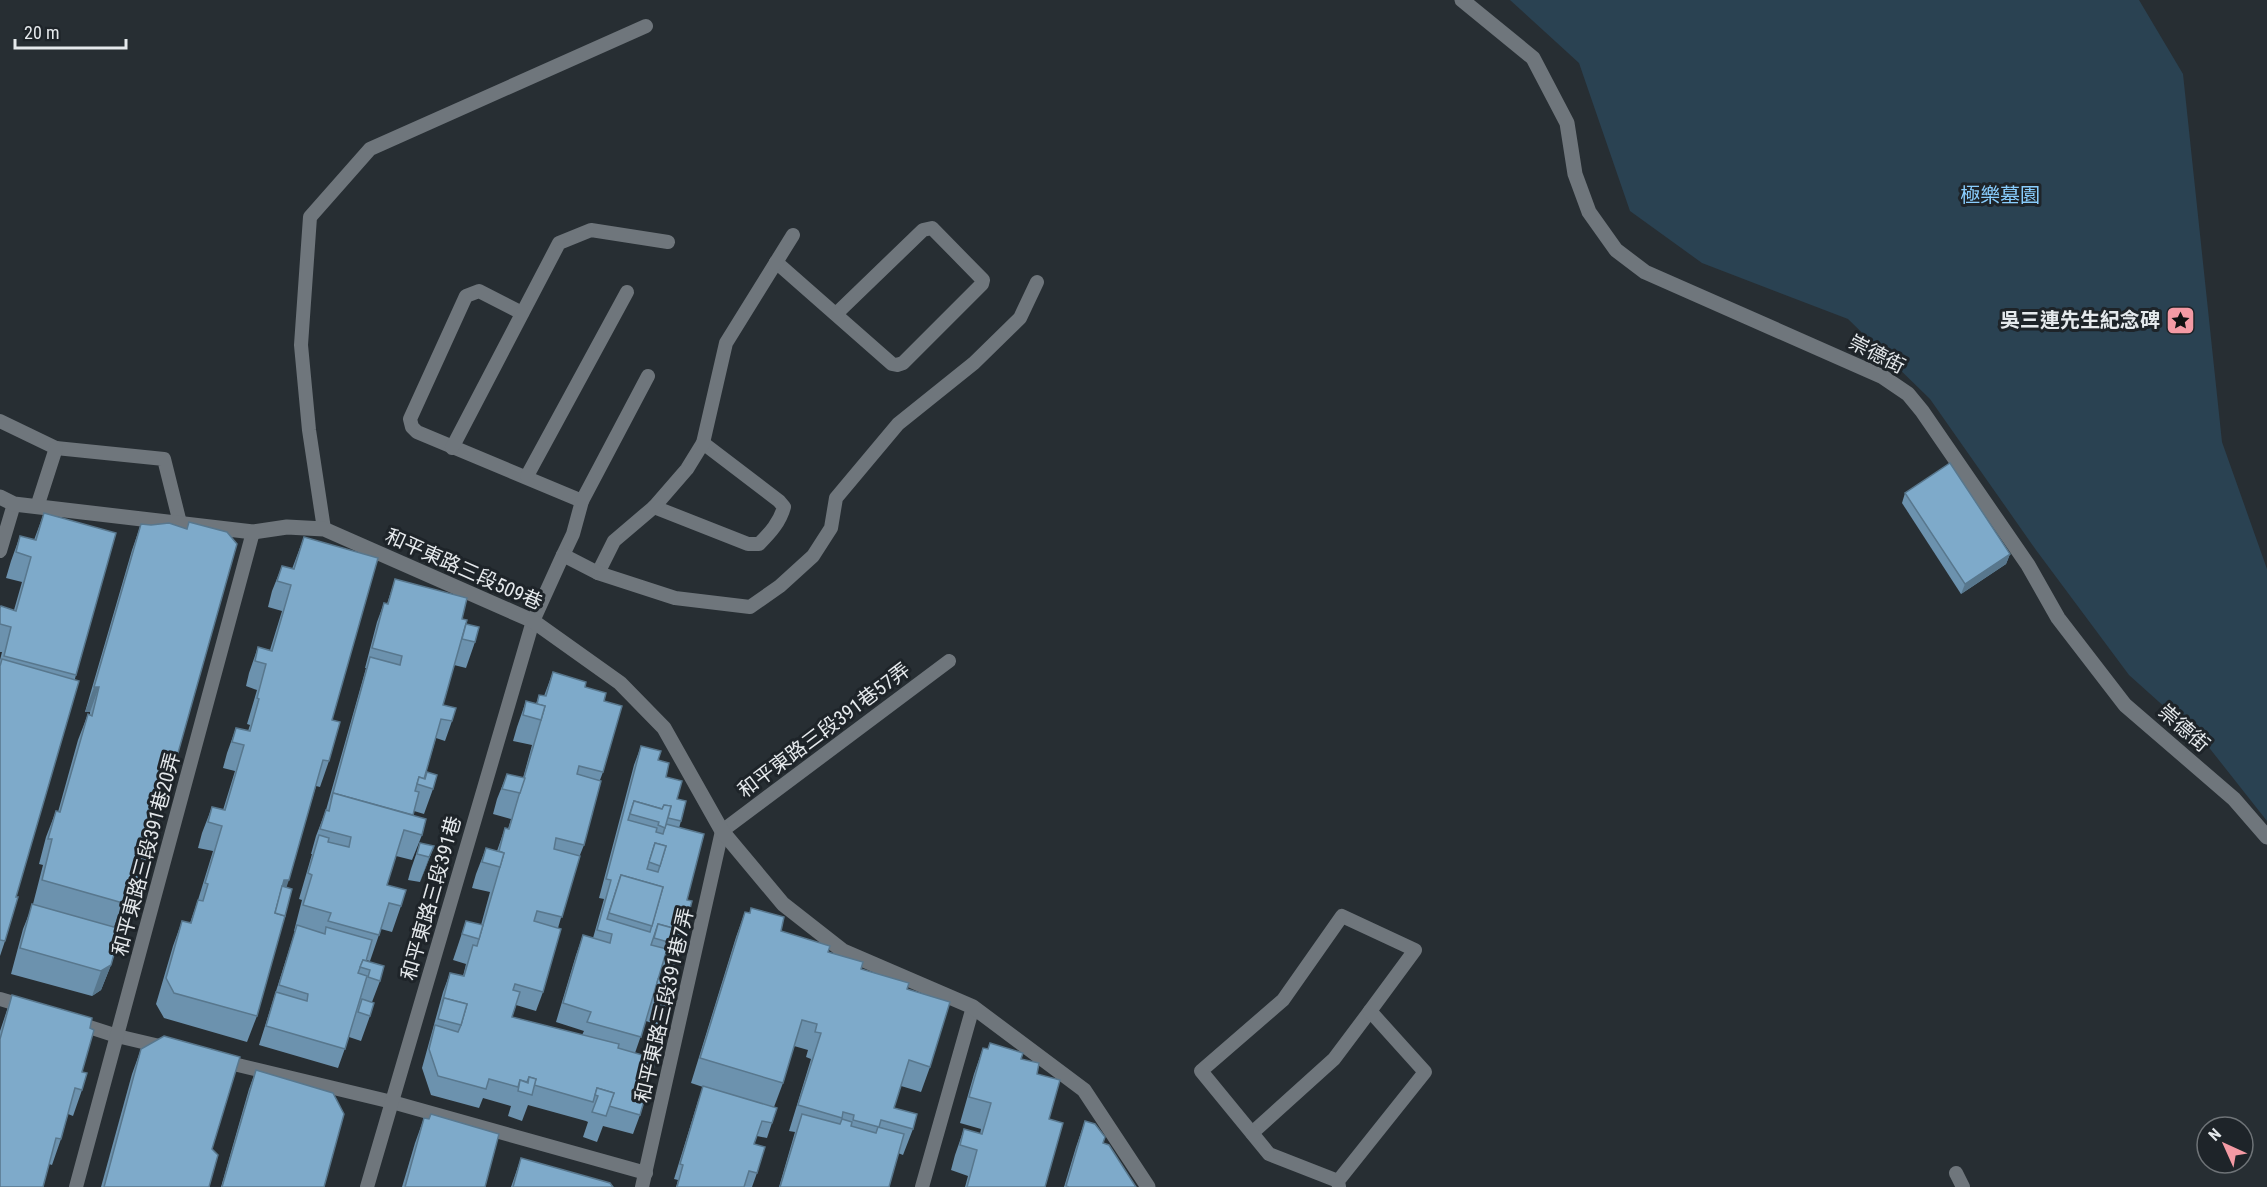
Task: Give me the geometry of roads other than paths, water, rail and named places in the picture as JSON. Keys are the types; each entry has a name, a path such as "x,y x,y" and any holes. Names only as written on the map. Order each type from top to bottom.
{"street":[{"name":"崇德街","path":"1462,0 1533,58 1567,123 1575,174 1589,212 1616,250 1645,272 1883,377 1908,394 2028,565 2058,618 2125,705 2234,799 2267,837"},
{"name":"和平東路三段509巷","path":"7,500 37,507 253,532 287,527 324,529 533,621 620,683 664,728 722,831 783,904 843,951 973,1007 1084,1090 1148,1187"}],"lane":[{"path":"324,529 309,430 301,345 310,217 370,149 646,26"},
{"path":"776,262 892,363 897,365 903,363 982,284 983,280 932,228 924,230 836,314"},
{"path":"452,448 559,243 591,230 668,242"},
{"path":"598,573 614,541 654,507 687,469 703,443 726,343 793,235"},
{"path":"563,555 598,573 675,598 750,607 780,586 813,556 831,528 836,498 898,424 974,363 1020,318 1037,282"},
{"path":"522,313 479,291 466,296 410,420 412,427 417,432 452,448 527,476 582,501"},
{"path":"527,476 627,292"},
{"path":"533,621 573,534 582,501 648,376"},
{"path":"0,421 56,448 164,459 180,523"},
{"path":"654,507 748,544 759,544 770,532 782,516 784,507 703,443"},
{"path":"37,507 56,448"},
{"path":"0,551 7,500"},
{"name":"和平東路三段391巷20弄","path":"76,1187 253,532"},
{"name":"和平東路三段391巷","path":"367,1187 533,621"},
{"name":"和平東路三段391巷57弄","path":"722,831 949,661"},
{"name":"和平東路三段391巷7弄","path":"644,1180 722,831"},
{"path":"1252,1133 1334,1059 1415,950 1342,916 1283,1000 1201,1071 1269,1154 1338,1184 1425,1072 1370,1011"},
{"path":"0,999 42,1012"},
{"path":"922,1187 973,1007"},
{"path":"64,1019 117,1036 186,1052"},
{"path":"208,1058 392,1101 644,1180"},
{"path":"1956,1173 1963,1187"}],"place":[{"name":"吳三連先生紀念碑","path":"2181,320"}],"park label":[{"name":"極樂墓園","path":"2000,195"}]}
